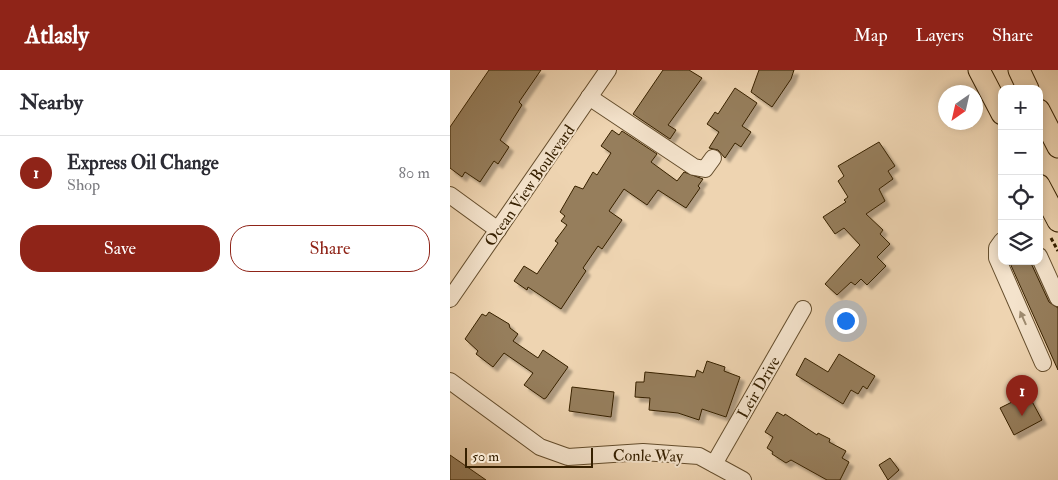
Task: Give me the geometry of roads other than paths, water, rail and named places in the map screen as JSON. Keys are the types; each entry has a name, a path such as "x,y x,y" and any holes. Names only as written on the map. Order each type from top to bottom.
{"main road":[{"path":"979,70 998,106"},
{"path":"1019,70 1026,85"},
{"path":"1043,118 1058,147"},
{"path":"1043,193 1058,221"}],"street":[{"name":"Ocean View Boulevard","path":"450,299 608,70"},
{"path":"590,97 694,167 705,169 713,158"},
{"path":"450,195 498,230"},
{"path":"998,247 996,258 998,262"},
{"path":"999,265 1043,363"},
{"path":"1043,265 1058,298"},
{"name":"Leir Drive","path":"714,464 803,309"},
{"name":"Conle Way","path":"450,381 540,447 568,457 643,452 699,456 743,480"}],"place":[{"name":"Express Oil Change","path":"1022,416"}]}
